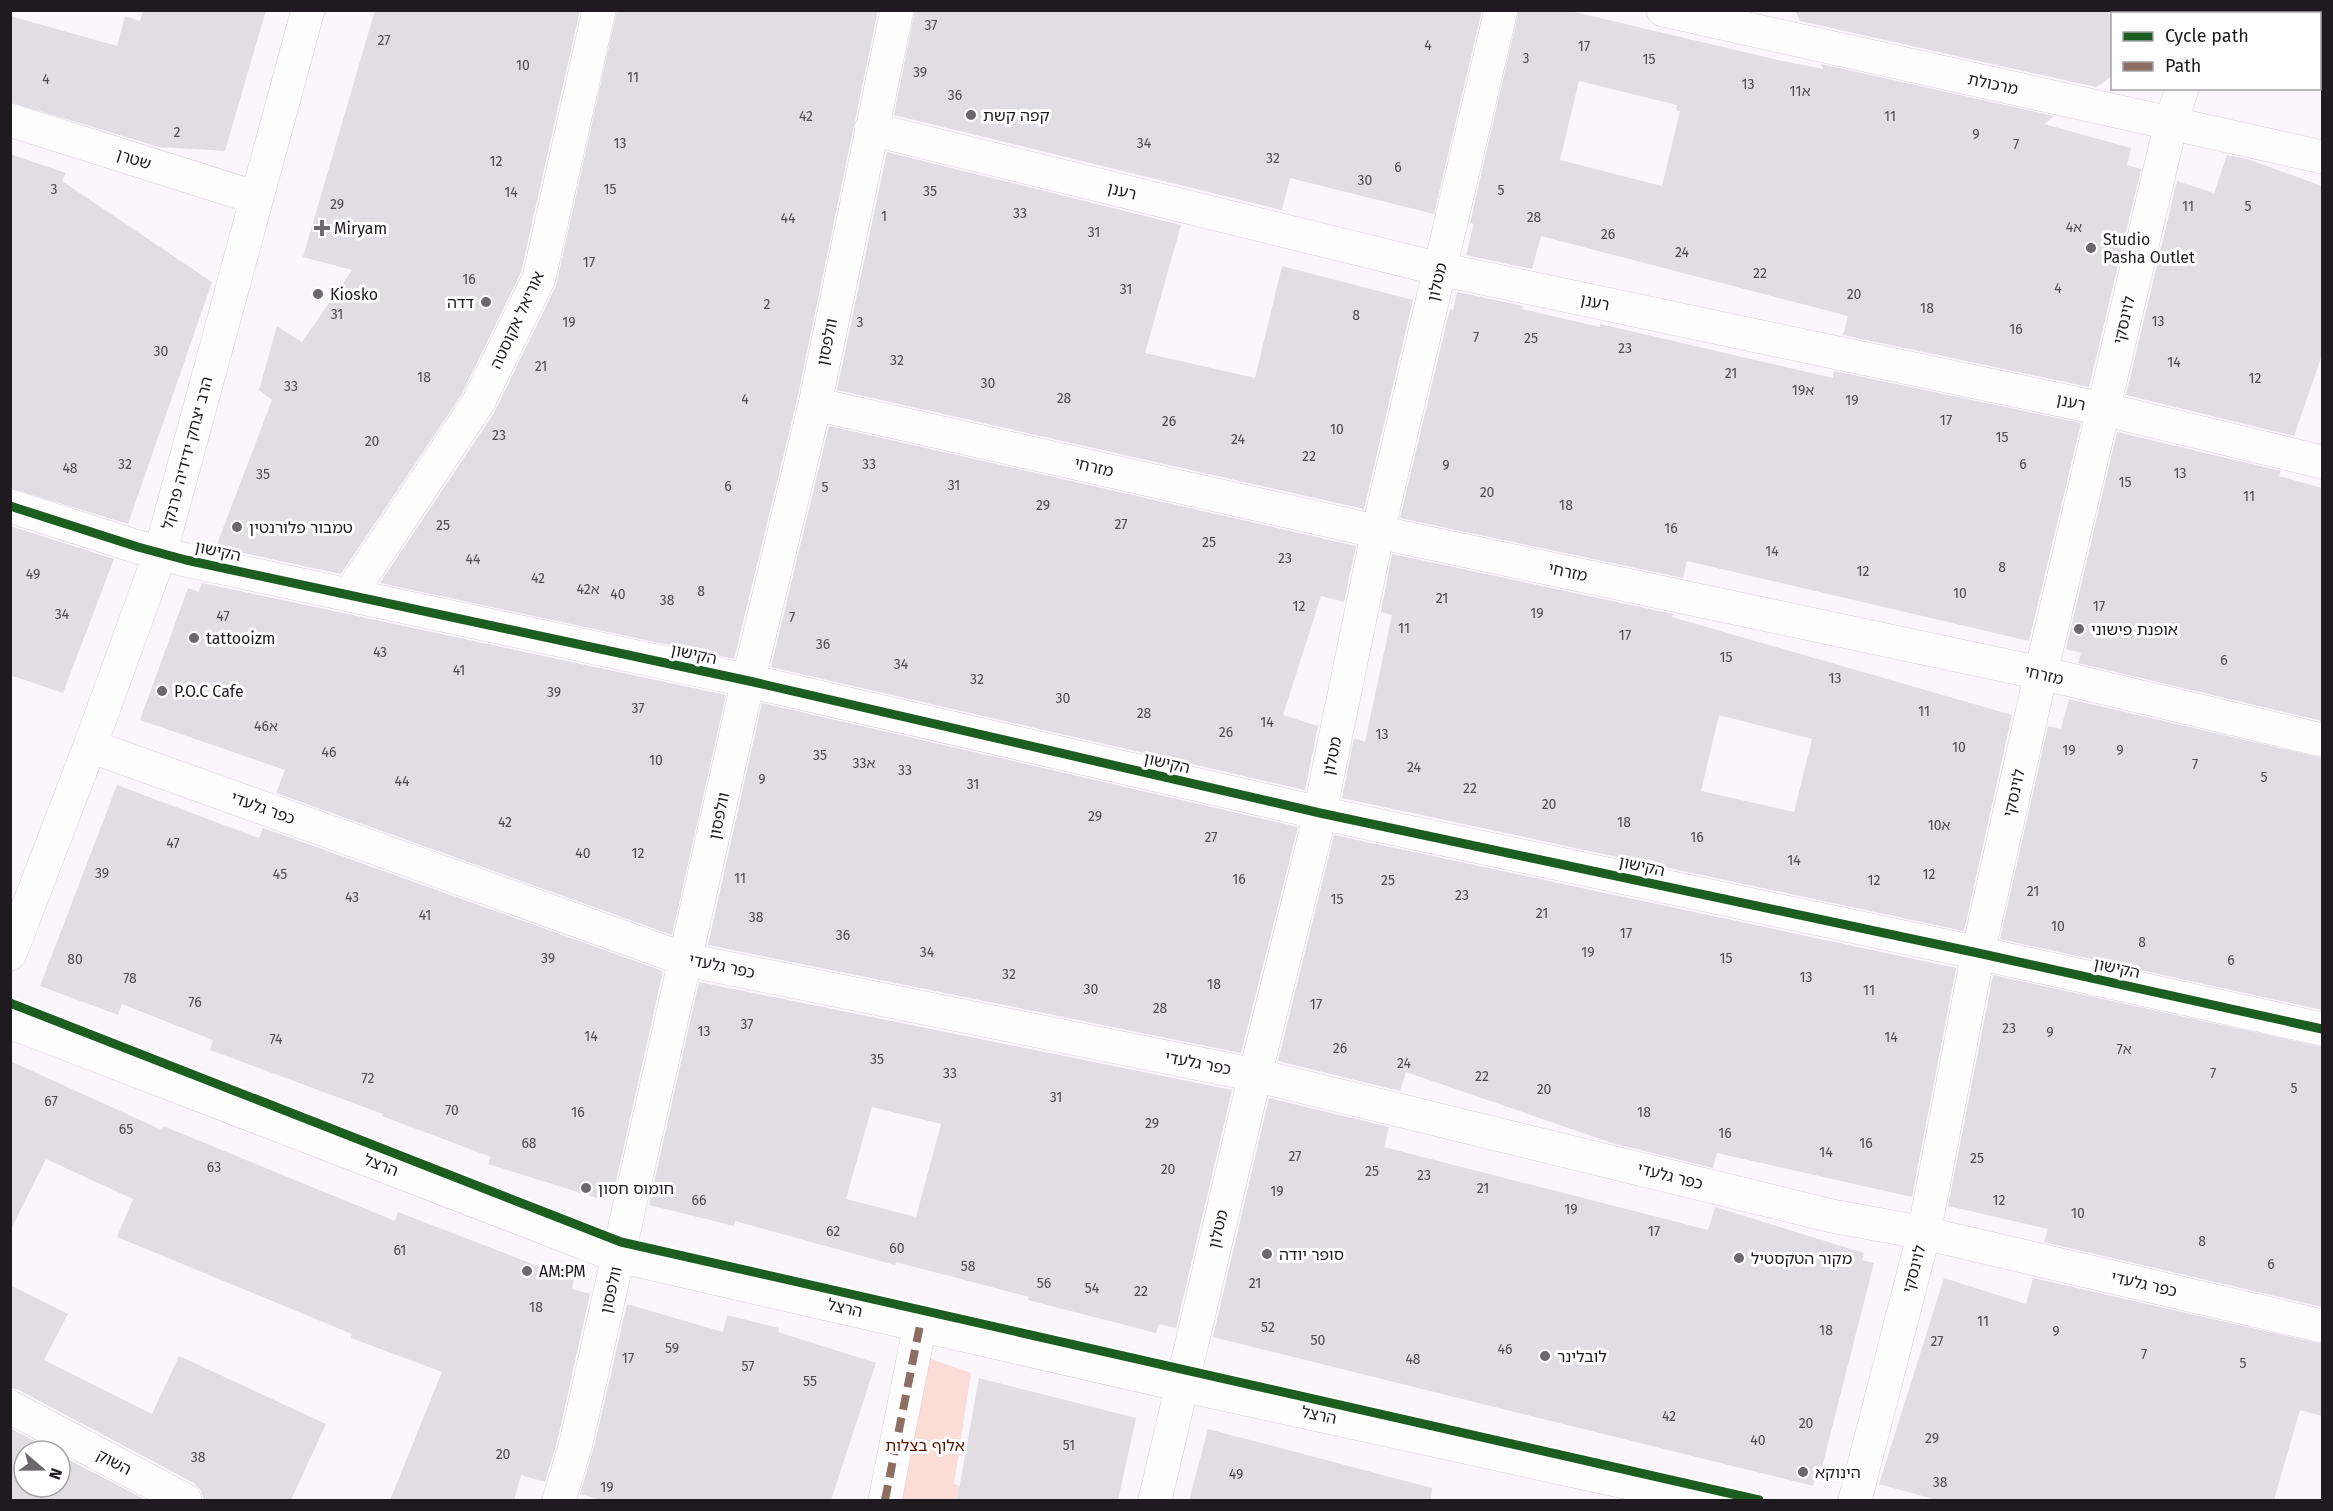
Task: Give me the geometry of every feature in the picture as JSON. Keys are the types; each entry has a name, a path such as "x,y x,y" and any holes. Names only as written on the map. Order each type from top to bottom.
{"street":[{"name":"הרב יצחק ידידיה פרנקל","path":"10,954 90,746 160,554 308,10"},
{"name":"אוריאל אקוסטה","path":"350,594 478,403 539,278 599,10"},
{"name":"וולפסון","path":"559,1500 576,1443 814,404 897,10"},
{"name":"מטלון","path":"1155,1500 1255,1075 1320,813 1378,531 1501,10"},
{"name":"מרכולת","path":"1663,10 2322,157"},
{"name":"לוינסקי","path":"1855,1500 1924,1233 1978,953 2041,673 2171,123 2181,90"},
{"name":"שטרן","path":"10,120 257,198"},
{"name":"רענן","path":"871,129 1440,269 2103,409 2322,462"},
{"name":"מזרחי","path":"814,404 1378,531 2041,673 2322,740"},
{"name":"הקישון","path":"10,506 160,554 749,681 1320,813 1978,953 2322,1029"},
{"name":"כפר גלעדי","path":"90,746 687,960 1255,1075 1832,1216 1924,1233 2322,1326"},
{"name":"הרצל","path":"10,1022 618,1256 1181,1385 1707,1500"},
{"path":"885,1500 920,1325"},
{"name":"השוק","path":"10,1407 185,1500"}],"green space":[{"name":"אלוף בצלות","path":"905,1350 971,1373 954,1484 995,1500 880,1500"}],"building":[{"path":"143,10 266,10 225,151 159,147 10,102 10,16 117,46 125,16 140,21"},
{"path":"375,10 580,10 521,272 462,394 341,574 216,547 272,400 259,390 277,326 302,342 352,270 303,257"},
{"path":"617,10 878,10 797,400 734,659 380,583 494,413 556,286"},
{"path":"915,10 1482,10 1434,214 1290,178 1282,210 894,115"},
{"path":"1519,10 1566,10 1778,60 1823,69 1821,64 2054,116 2044,124 2131,148 2127,165 2141,169 2089,387 1843,335 1848,316 1541,236 1532,269 1466,255 1474,224 1470,223","holes":["1579,81 1677,105 1676,110 1680,111 1662,186 1560,160"]},
{"path":"1795,10 2112,10 2111,77 2096,87 1800,21"},
{"path":"887,152 1181,225 1145,353 1255,378 1282,266 1413,300 1364,509 837,390"},
{"path":"10,154 66,173 62,181 212,282 128,524 10,488"},
{"path":"2227,155 2247,159 2322,186 2322,355 2294,436 2126,395 2177,181 2214,193"},
{"path":"1457,292 1523,306 1522,309 1600,327 1600,324 1833,378 1834,371 2081,423 2029,641 1687,561 1683,578 1400,518 1450,309 1453,310"},
{"path":"829,426 1356,546 1344,602 1321,596 1283,715 1318,726 1305,790 771,667"},
{"path":"2117,432 2281,471 2279,476 2322,488 2322,721 2078,663 2081,653 2066,649"},
{"path":"10,526 114,559 63,693 10,675"},
{"path":"1392,554 1673,614 1672,617 2012,715 1964,931 1342,798 1354,738 1365,742 1392,615 1381,612","holes":["1719,715 1812,739 1794,812 1701,791"]},
{"path":"202,583 726,695 672,935 276,793 285,770 140,720 188,588 199,592"},
{"path":"2069,699 2322,758 2322,1010 2000,939 2048,726 2061,729"},
{"path":"762,703 1298,827 1241,1053 708,945"},
{"path":"117,785 259,838 263,828 663,971 613,1195 598,1192 597,1198 488,1164 491,1157 210,1050 213,1040 122,1004 118,1015 40,986"},
{"path":"1334,835 1956,968 1912,1197 1717,1153 1713,1168 1612,1143 1406,1072 1400,1091 1278,1061"},
{"path":"1993,975 2322,1047 2322,1307 2044,1242 2048,1229 1948,1206"},
{"path":"699,982 1232,1090 1176,1328 1159,1324 1156,1333 1028,1300 1029,1297 896,1262 895,1265 735,1221 734,1226 649,1205","holes":["872,1107 941,1124 916,1217 846,1199"]},
{"path":"10,1061 162,1130 163,1126 395,1221 398,1212 574,1280 572,1289 590,1294 558,1438 545,1482 521,1475 514,1500 390,1500 442,1372 351,1338 352,1334 117,1237 133,1199 46,1159 10,1231"},
{"path":"1269,1098 1389,1127 1384,1147 1708,1230 1715,1207 1864,1253 1862,1260 1874,1263 1822,1467 1819,1466 1813,1486 1213,1337"},
{"path":"1944,1278 2026,1304 2033,1278 2322,1344 2322,1416 2300,1410 2274,1500 1937,1500 1879,1484"},
{"path":"10,1285 68,1314 44,1360 152,1414 179,1356 326,1424 291,1500 204,1500 201,1491 194,1483 19,1390 10,1388"},
{"path":"627,1304 723,1332 727,1315 779,1328 778,1332 876,1363 831,1500 602,1500 580,1494 594,1447"},
{"path":"979,1378 1136,1418 1118,1500 957,1500"},
{"path":"10,1428 31,1439 12,1439 12,1499 72,1499 72,1461 146,1500 10,1500"},
{"path":"1208,1429 1432,1488 1431,1500 1189,1500"}],"marked path":[{"path":"885,1500 920,1325"}],"cycle path":[{"path":"10,506 186,560 749,681 1320,813 1978,953 2322,1029"},
{"path":"10,1003 621,1242 1759,1500"}],"place":[{"name":"קפה קשת","path":"971,115"},
{"name":"Miryam","path":"322,228"},
{"name":"Studio Pasha Outlet","path":"2091,248"},
{"name":"Kiosko","path":"318,294"},
{"name":"דדה","path":"486,302"},
{"name":"טמבור פלורנטין","path":"237,527"},
{"name":"אופנת פישוני","path":"2079,629"},
{"name":"tattooizm","path":"194,638"},
{"name":"P.O.C Cafe","path":"162,691"},
{"name":"חומוס חסון","path":"586,1188"},
{"name":"סופר יודה","path":"1267,1254"},
{"name":"מקור הטקסטיל","path":"1739,1258"},
{"name":"AM:PM","path":"527,1271"},
{"name":"לובלינר","path":"1545,1356"},
{"name":"הינוקא","path":"1803,1472"}]}
